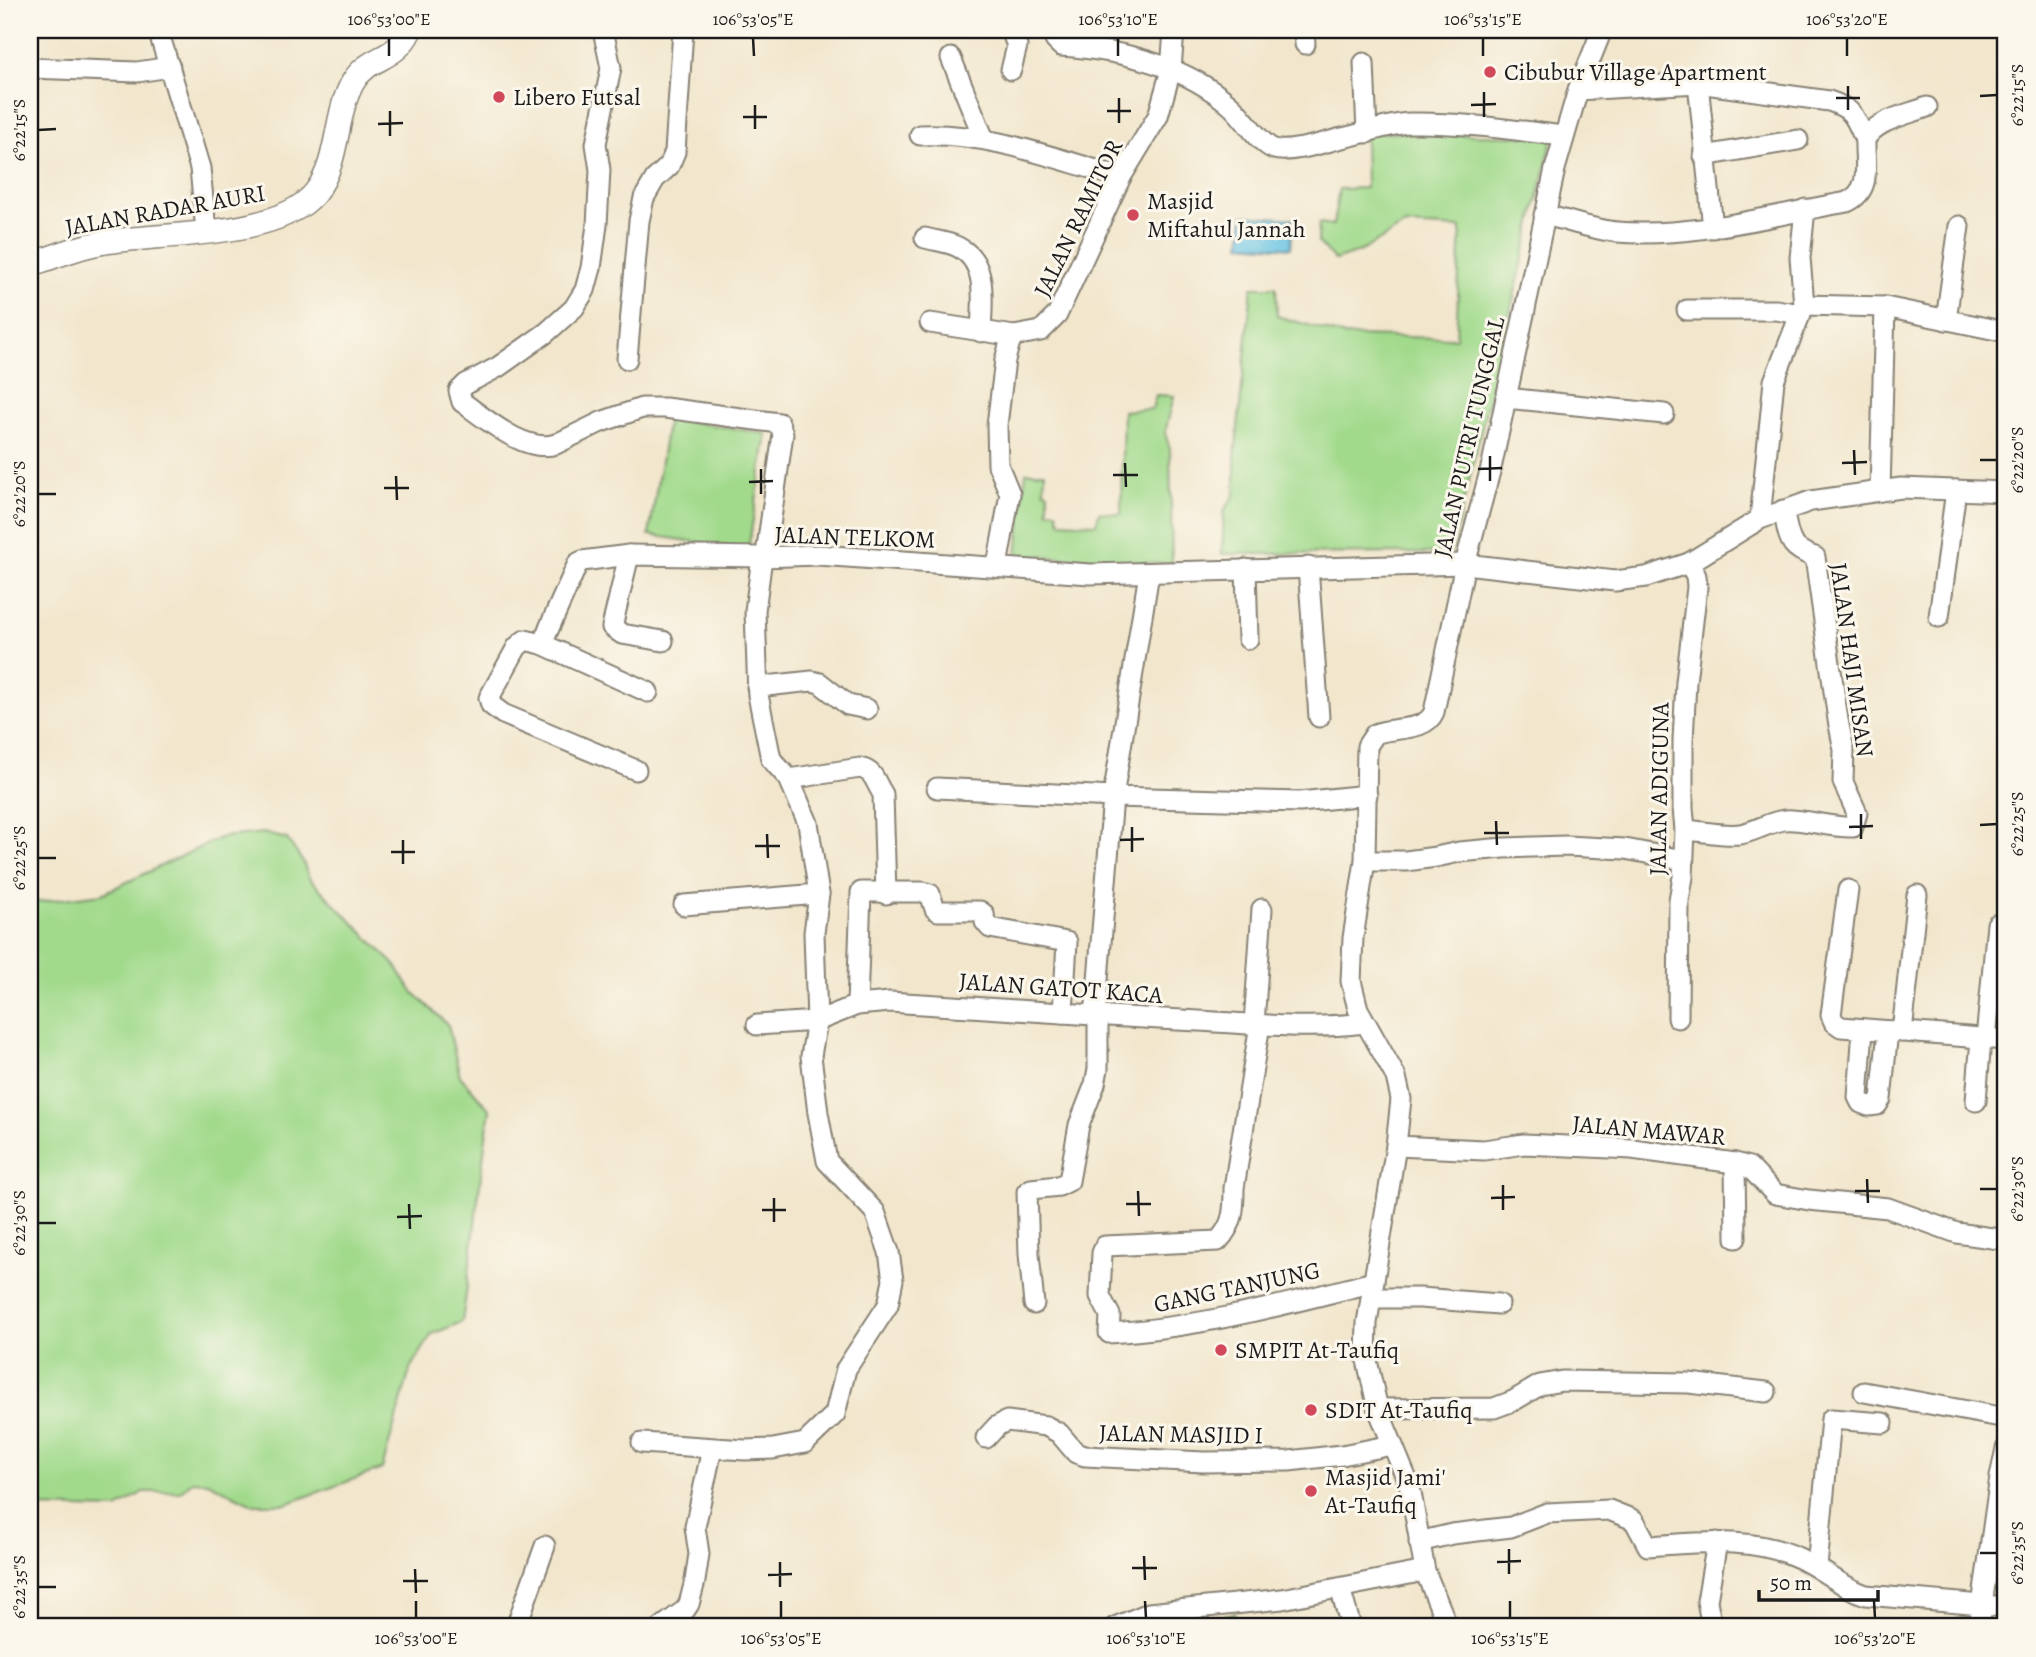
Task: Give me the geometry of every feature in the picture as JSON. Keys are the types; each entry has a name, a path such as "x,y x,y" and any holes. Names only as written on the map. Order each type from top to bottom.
{"main road":[{"name":"JALAN RADAR AURI","path":"30,265 65,252 105,242 243,227 272,219 297,207 321,186 353,83 366,66 397,51 410,30"}],"street":[{"path":"158,30 200,168 206,231"},
{"path":"542,644 578,563 589,559 629,555 765,557 783,434 779,423 665,408 642,408 601,422 556,444 542,446 520,440 459,398 459,391 466,384 498,367 562,319 585,290 597,225 600,170 596,144 611,68 603,30"},
{"path":"627,359 639,221 644,198 655,179 669,166 675,152 684,30"},
{"path":"1011,30 1017,46 1011,70"},
{"path":"1052,30 1055,40 1061,46 1127,55 1171,70 1214,92 1228,103 1266,144 1276,149 1289,149 1409,123 1564,136"},
{"name":"JALAN RAMITOR","path":"1014,336 1041,331 1057,314 1121,177 1158,116 1171,70 1174,30"},
{"name":"JALAN PUTRI TUNGGAL","path":"1448,1627 1425,1570 1412,1494 1378,1409 1366,1356 1365,1341 1401,1099 1396,1077 1364,1023 1354,997 1351,958 1365,861 1367,746 1370,738 1381,731 1420,725 1432,718 1465,564 1492,464 1544,215 1578,90 1602,30"},
{"path":"951,58 984,139"},
{"path":"1364,63 1367,133"},
{"path":"30,68 137,72 170,67"},
{"path":"1544,215 1616,232 1713,228 1847,202 1859,194 1866,178 1865,140 1853,113 1845,106 1829,101 1698,83 1578,90"},
{"path":"1698,83 1713,228"},
{"path":"1865,140 1878,125 1927,107"},
{"path":"920,135 950,134 984,139 1121,177"},
{"path":"1704,156 1798,140"},
{"path":"1760,519 1774,381 1802,309 1800,258 1804,209"},
{"path":"1946,320 1959,226"},
{"path":"925,238 955,245 971,254 978,267 981,282 981,332"},
{"path":"1687,310 1776,310 1846,304 1885,307 2006,332"},
{"path":"1880,491 1885,307"},
{"path":"930,323 1014,336 1005,360 997,425 998,466 1010,494 997,566"},
{"path":"1506,398 1664,414"},
{"name":"JALAN TELKOM","path":"712,1449 773,1449 805,1443 835,1415 846,1369 888,1305 893,1280 890,1252 875,1212 827,1161 811,1056 817,1021 814,933 819,894 808,823 789,779 771,759 757,687 755,611 765,557 818,555 1090,574 1465,564 1615,581 1646,577 1689,563 1760,519 1811,501 1901,488 2006,492"},
{"path":"1940,617 1956,490"},
{"name":"JALAN HAJI MISAN","path":"1685,830 1737,834 1757,831 1774,821 1792,820 1853,827 1857,813 1843,782 1844,750 1815,557 1798,551 1792,543 1783,510"},
{"path":"629,555 612,628 622,634 663,641"},
{"name":"JALAN ADIGUNA","path":"1678,1018 1679,912 1685,830 1682,771 1684,709 1697,587 1696,576 1689,563"},
{"path":"1308,567 1319,717"},
{"path":"1246,569 1248,639"},
{"path":"1034,1304 1027,1192 1031,1189 1059,1186 1069,1181 1079,1125 1098,1069 1096,1016 1112,797 1149,573"},
{"path":"636,770 503,714 491,705 489,694 519,644 529,640 648,692"},
{"path":"757,687 811,681 820,683 848,705 867,709"},
{"path":"789,779 859,768 874,775 875,783 883,794 886,894"},
{"path":"937,788 1112,797 1300,802 1367,794"},
{"path":"1365,861 1436,858 1459,852 1504,848 1566,846 1625,849 1683,860"},
{"path":"1848,890 1831,1015 1834,1022 1841,1027 2006,1040"},
{"path":"857,1005 861,892 923,892 930,894 938,912 980,911 990,928 1067,942 1063,1013"},
{"path":"684,905 819,894"},
{"path":"1863,1029 1858,1097 1861,1103 1877,1105 1881,1100 1895,1031 1917,895"},
{"path":"1257,1024 1262,909"},
{"path":"1976,1101 1997,924"},
{"name":"JALAN GATOT KACA","path":"757,1025 817,1021 857,1005 890,1002 1257,1024 1326,1027 1364,1023"},
{"name":"GANG TANJUNG","path":"1257,1024 1234,1188 1235,1215 1228,1230 1218,1241 1105,1246 1102,1253 1100,1296 1110,1315 1108,1333 1212,1322 1372,1290 1420,1298 1499,1304"},
{"name":"JALAN MAWAR","path":"1396,1146 1484,1150 1524,1144 1632,1149 1735,1163 1748,1167 1776,1194 1888,1209 1957,1233 2005,1236"},
{"path":"1735,1163 1736,1238"},
{"path":"1378,1409 1494,1408 1541,1385 1562,1381 1677,1382 1766,1392"},
{"path":"1864,1392 2006,1418"},
{"path":"1817,1567 1831,1419 1883,1423"},
{"name":"JALAN MASJID I","path":"986,1438 1001,1424 1012,1421 1054,1429 1076,1453 1085,1456 1204,1462 1316,1459 1392,1445"},
{"path":"642,1443 712,1449 695,1527 699,1554 689,1604 662,1627"},
{"path":"1979,1627 1981,1605 2001,1514 2006,1449"},
{"path":"1419,1542 1452,1534 1511,1527 1547,1513 1609,1510 1634,1520 1648,1546 1717,1542 1776,1550 1797,1556 1846,1587 1866,1595 2006,1607"},
{"path":"1712,1627 1707,1601 1717,1542"},
{"path":"516,1627 545,1546"},
{"path":"1115,1627 1149,1613 1259,1602 1425,1570"},
{"path":"1340,1588 1351,1627"}],"green space":[{"path":"1365,132 1553,137 1451,553 1222,554 1224,511 1235,494 1235,457 1252,287 1276,287 1277,316 1345,336 1456,338 1461,228 1405,225 1361,251 1335,260 1318,242 1319,223 1333,225 1339,189 1366,188"},
{"path":"1156,395 1174,396 1165,433 1170,449 1172,564 1017,555 1026,472 1045,472 1044,490 1048,493 1048,511 1057,511 1060,522 1096,524 1099,512 1121,514 1123,411 1152,409"},
{"path":"668,418 767,434 748,550 649,535"},
{"path":"263,833 287,839 303,862 309,878 395,965 413,992 448,1025 460,1076 490,1110 462,1322 432,1334 410,1370 382,1469 286,1504 252,1504 208,1482 192,1481 180,1492 143,1492 117,1509 30,1507 30,903 102,894 222,837"},
{"path":"1234,1613 1239,1627 1181,1625"}],"water":[{"path":"1244,215 1293,219 1291,248 1241,244"}],"place":[{"name":"Cibubur Village Apartment","path":"1490,72"},
{"name":"Libero Futsal","path":"499,97"},
{"name":"Masjid Miftahul Jannah","path":"1133,215"},
{"name":"SMPIT At-Taufiq","path":"1221,1350"},
{"name":"SDIT At-Taufiq","path":"1311,1410"},
{"name":"Masjid Jami' At-Taufiq","path":"1311,1491"}]}
